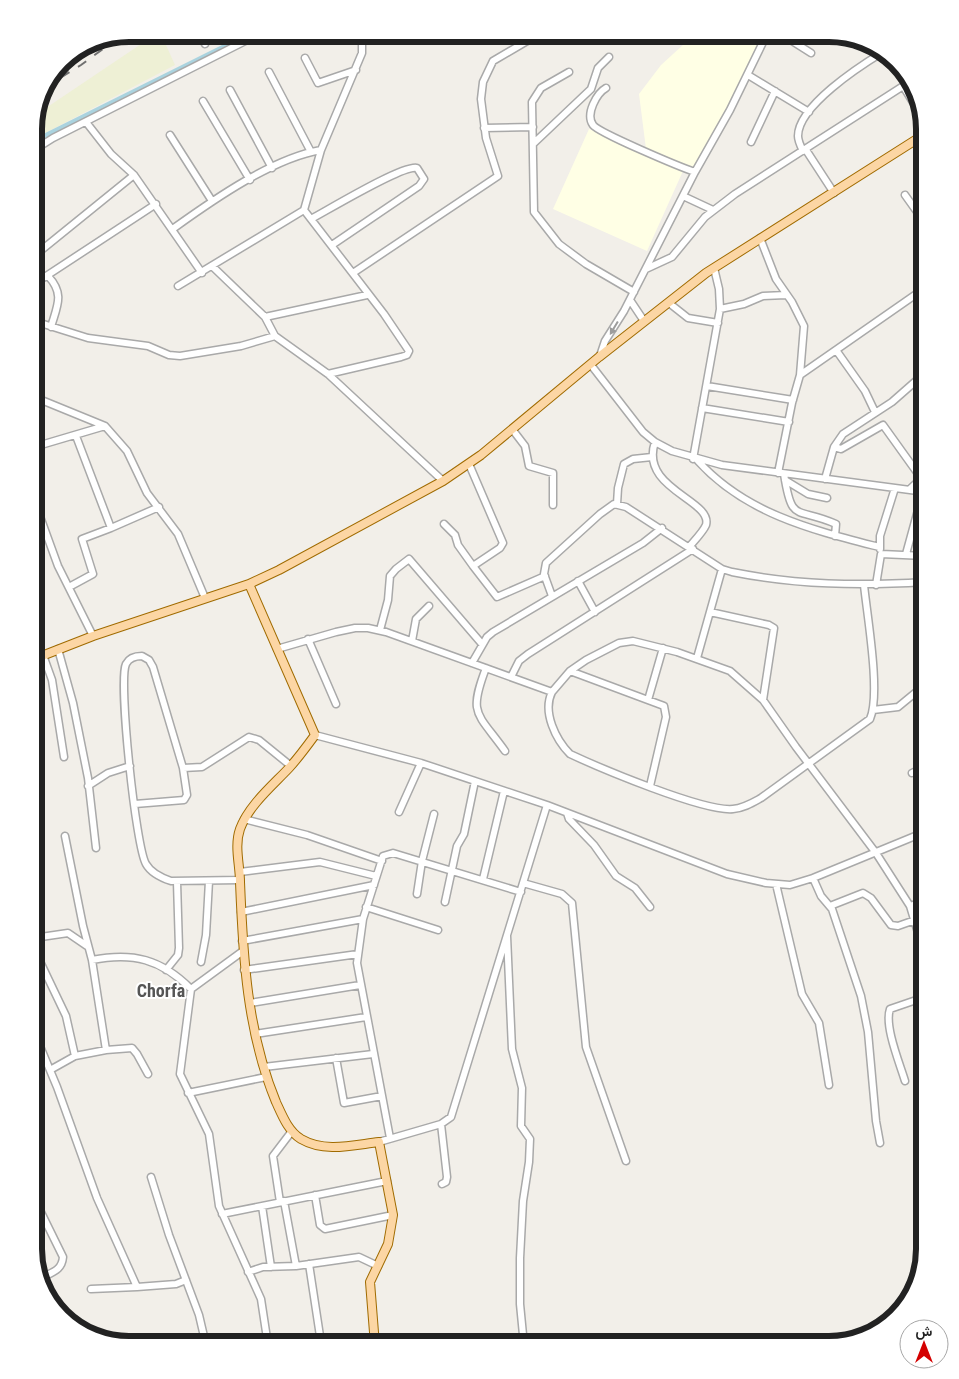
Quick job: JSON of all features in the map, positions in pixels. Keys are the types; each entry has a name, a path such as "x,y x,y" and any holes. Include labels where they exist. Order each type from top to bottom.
{"main road":[{"path":"43,655 58,648 249,584 443,480 469,464 644,321 714,268 916,140"},
{"path":"249,584 315,735 291,766 244,819 238,843 244,970 255,1034 266,1077 284,1119 292,1131 314,1145 351,1147 379,1142 393,1215 391,1236 371,1277 369,1292 374,1336"}],"street":[{"path":"43,145 243,42"},
{"path":"178,286 304,210 321,150 344,93 356,70 362,53 362,42"},
{"path":"353,273 498,176 489,152 484,128 481,92 491,64 498,57 524,43"},
{"path":"599,357 605,342 630,300 695,172 748,75 763,43"},
{"path":"795,43 811,53"},
{"path":"534,143 591,89 598,68 608,57"},
{"path":"834,193 804,150 798,136 809,112 830,89 876,57"},
{"path":"305,58 318,83 356,70"},
{"path":"269,72 311,152"},
{"path":"569,72 541,88 535,94 531,106 534,143 534,212 559,244 586,264 634,292"},
{"path":"748,75 809,112"},
{"path":"646,269 672,257 696,225 713,210 902,86 912,102"},
{"path":"606,88 598,96 591,110 590,120 593,126 610,136 695,172"},
{"path":"230,90 272,168"},
{"path":"751,142 775,91"},
{"path":"203,101 250,180"},
{"path":"86,122 111,154 134,175 174,228 202,273"},
{"path":"484,128 533,127"},
{"path":"170,135 212,201"},
{"path":"174,228 212,201 272,168 311,152 321,150"},
{"path":"311,219 396,173 410,167 417,168 424,180 419,186 332,245"},
{"path":"43,249 134,175"},
{"path":"905,195 916,210"},
{"path":"683,196 713,210"},
{"path":"43,279 156,204"},
{"path":"304,210 398,334 407,347 408,353 401,357 328,374"},
{"path":"760,238 770,266 786,295 794,305 804,326 800,375 789,422 782,475 787,497 793,508 800,513 836,524 836,536"},
{"path":"212,266 265,317 275,336 328,374 443,480"},
{"path":"695,459 720,309 719,289 714,268"},
{"path":"48,276 58,290 59,297 51,327"},
{"path":"265,317 367,295"},
{"path":"720,309 744,304 763,296 786,295"},
{"path":"800,375 916,295"},
{"path":"630,300 644,321"},
{"path":"669,303 688,318 718,323"},
{"path":"43,324 88,338 148,346 169,355 180,356 241,346 275,336"},
{"path":"836,350 865,391 875,412"},
{"path":"591,365 640,428 663,448 695,459 782,475 916,490"},
{"path":"825,479 834,447 843,434 916,381"},
{"path":"707,386 793,400"},
{"path":"43,400 105,426 127,451 147,493 178,534 205,598"},
{"path":"702,408 789,422"},
{"path":"834,447 843,448 883,425 916,468"},
{"path":"43,445 105,426"},
{"path":"512,429 525,446 529,466 553,473 553,505"},
{"path":"76,436 111,528"},
{"path":"511,677 519,661 691,548 706,525 706,520 689,500 661,479 652,457 654,442"},
{"path":"618,504 619,484 624,464 633,459 652,457"},
{"path":"695,459 716,479 755,506 778,517 836,536 879,547"},
{"path":"469,464 503,543 500,548 473,566"},
{"path":"782,475 808,494 828,498"},
{"path":"910,489 916,483"},
{"path":"876,585 883,525 895,488"},
{"path":"552,596 545,576 545,564 609,507 618,504 662,528 722,569 746,575 793,582 864,585 916,583"},
{"path":"69,587 94,574 82,539 159,507"},
{"path":"906,554 916,520"},
{"path":"444,524 455,535 458,545 495,597 545,576"},
{"path":"43,526 48,542 93,636"},
{"path":"472,663 482,644 494,632 643,543 662,528"},
{"path":"881,554 916,555"},
{"path":"380,630 388,600 390,576 409,559 482,644"},
{"path":"697,658 722,569"},
{"path":"578,581 595,612"},
{"path":"864,585 872,665 873,710 866,723 809,765 761,798 743,807 732,809 706,804 650,786 570,754 560,744 554,732 549,703 552,692 570,671 586,660 619,643 633,641 663,648 697,658 730,671 764,700 809,765 876,853 910,906 916,924"},
{"path":"412,641 416,619 429,606"},
{"path":"710,612 769,625 774,628 764,700"},
{"path":"277,649 308,639 355,628 380,630 552,692"},
{"path":"308,639 336,704"},
{"path":"58,648 73,703 88,786 96,848"},
{"path":"648,700 663,648"},
{"path":"43,655 52,680 64,757"},
{"path":"135,804 184,800 187,795 183,768 153,667 149,660 142,656 130,659 124,669 124,714 130,766 135,804 141,849 146,866 161,878 177,882 209,881 320,862 376,876"},
{"path":"486,668 475,698 475,709 504,751"},
{"path":"570,671 664,706 667,713 650,786"},
{"path":"873,710 898,707 916,693"},
{"path":"315,735 421,763 567,812 727,874 776,884 790,885 813,878 916,836"},
{"path":"183,768 202,766 249,737 258,740 291,766"},
{"path":"399,812 421,763"},
{"path":"88,786 108,773 130,766"},
{"path":"912,773 916,771"},
{"path":"445,902 457,846 464,834 475,781"},
{"path":"484,879 504,791"},
{"path":"379,1142 441,1124 451,1118 546,805"},
{"path":"567,812 569,819 594,845 616,876 635,888 650,907"},
{"path":"417,894 422,861 434,814"},
{"path":"244,819 306,835 382,861"},
{"path":"65,836 92,960 106,1050"},
{"path":"390,1138 360,985 358,954 366,907 385,853 389,852 422,861 521,892"},
{"path":"813,878 821,896 830,906 858,985 865,1012 880,1143"},
{"path":"201,962 206,935 209,881"},
{"path":"166,970 178,955 177,882"},
{"path":"523,883 562,894 572,903 586,1047 626,1161"},
{"path":"776,884 802,994 819,1023 829,1085"},
{"path":"241,912 374,885"},
{"path":"830,906 863,893 871,898 892,925 898,926 915,920"},
{"path":"910,906 916,904"},
{"path":"366,907 438,930"},
{"path":"242,942 363,919"},
{"path":"42,937 68,933 88,946"},
{"path":"507,936 512,1049 522,1088 521,1126 530,1139 529,1162 523,1201 520,1258 520,1304 523,1336"},
{"path":"243,951 191,990 180,1065 183,1083 209,1134 217,1199 261,1299 267,1336"},
{"path":"244,970 358,954"},
{"path":"92,960 121,956 140,957 179,978 191,990"},
{"path":"42,971 66,1016 75,1056"},
{"path":"250,1003 360,985"},
{"path":"905,1081 889,1026 888,1013 890,1009 898,1005 916,1000"},
{"path":"255,1034 366,1017"},
{"path":"50,1070 75,1056 106,1050 132,1048 148,1074"},
{"path":"42,1051 97,1198 137,1287"},
{"path":"264,1067 373,1054"},
{"path":"336,1058 344,1103 382,1096"},
{"path":"188,1093 266,1077"},
{"path":"441,1124 447,1177 442,1184"},
{"path":"292,1131 273,1156 296,1266"},
{"path":"151,1178 205,1336"},
{"path":"222,1214 387,1181"},
{"path":"315,1195 320,1225 325,1229 393,1215"},
{"path":"262,1206 271,1267"},
{"path":"42,1214 63,1257 62,1265 46,1276"},
{"path":"248,1272 271,1267 296,1266 359,1257 378,1266"},
{"path":"309,1264 320,1336"},
{"path":"91,1289 168,1285 186,1280"}],"shaded area":[{"path":"144,42 165,42 175,65 43,134 45,109"},
{"path":"758,43 700,166 691,168 646,149 639,94 661,65 684,44"},
{"path":"589,129 683,171 647,251 553,209"}],"waterway":[{"path":"43,138 235,42"}],"railway":[{"path":"61,78 108,45"}],"district":[{"name":"Chorfa","path":"161,990"}]}
